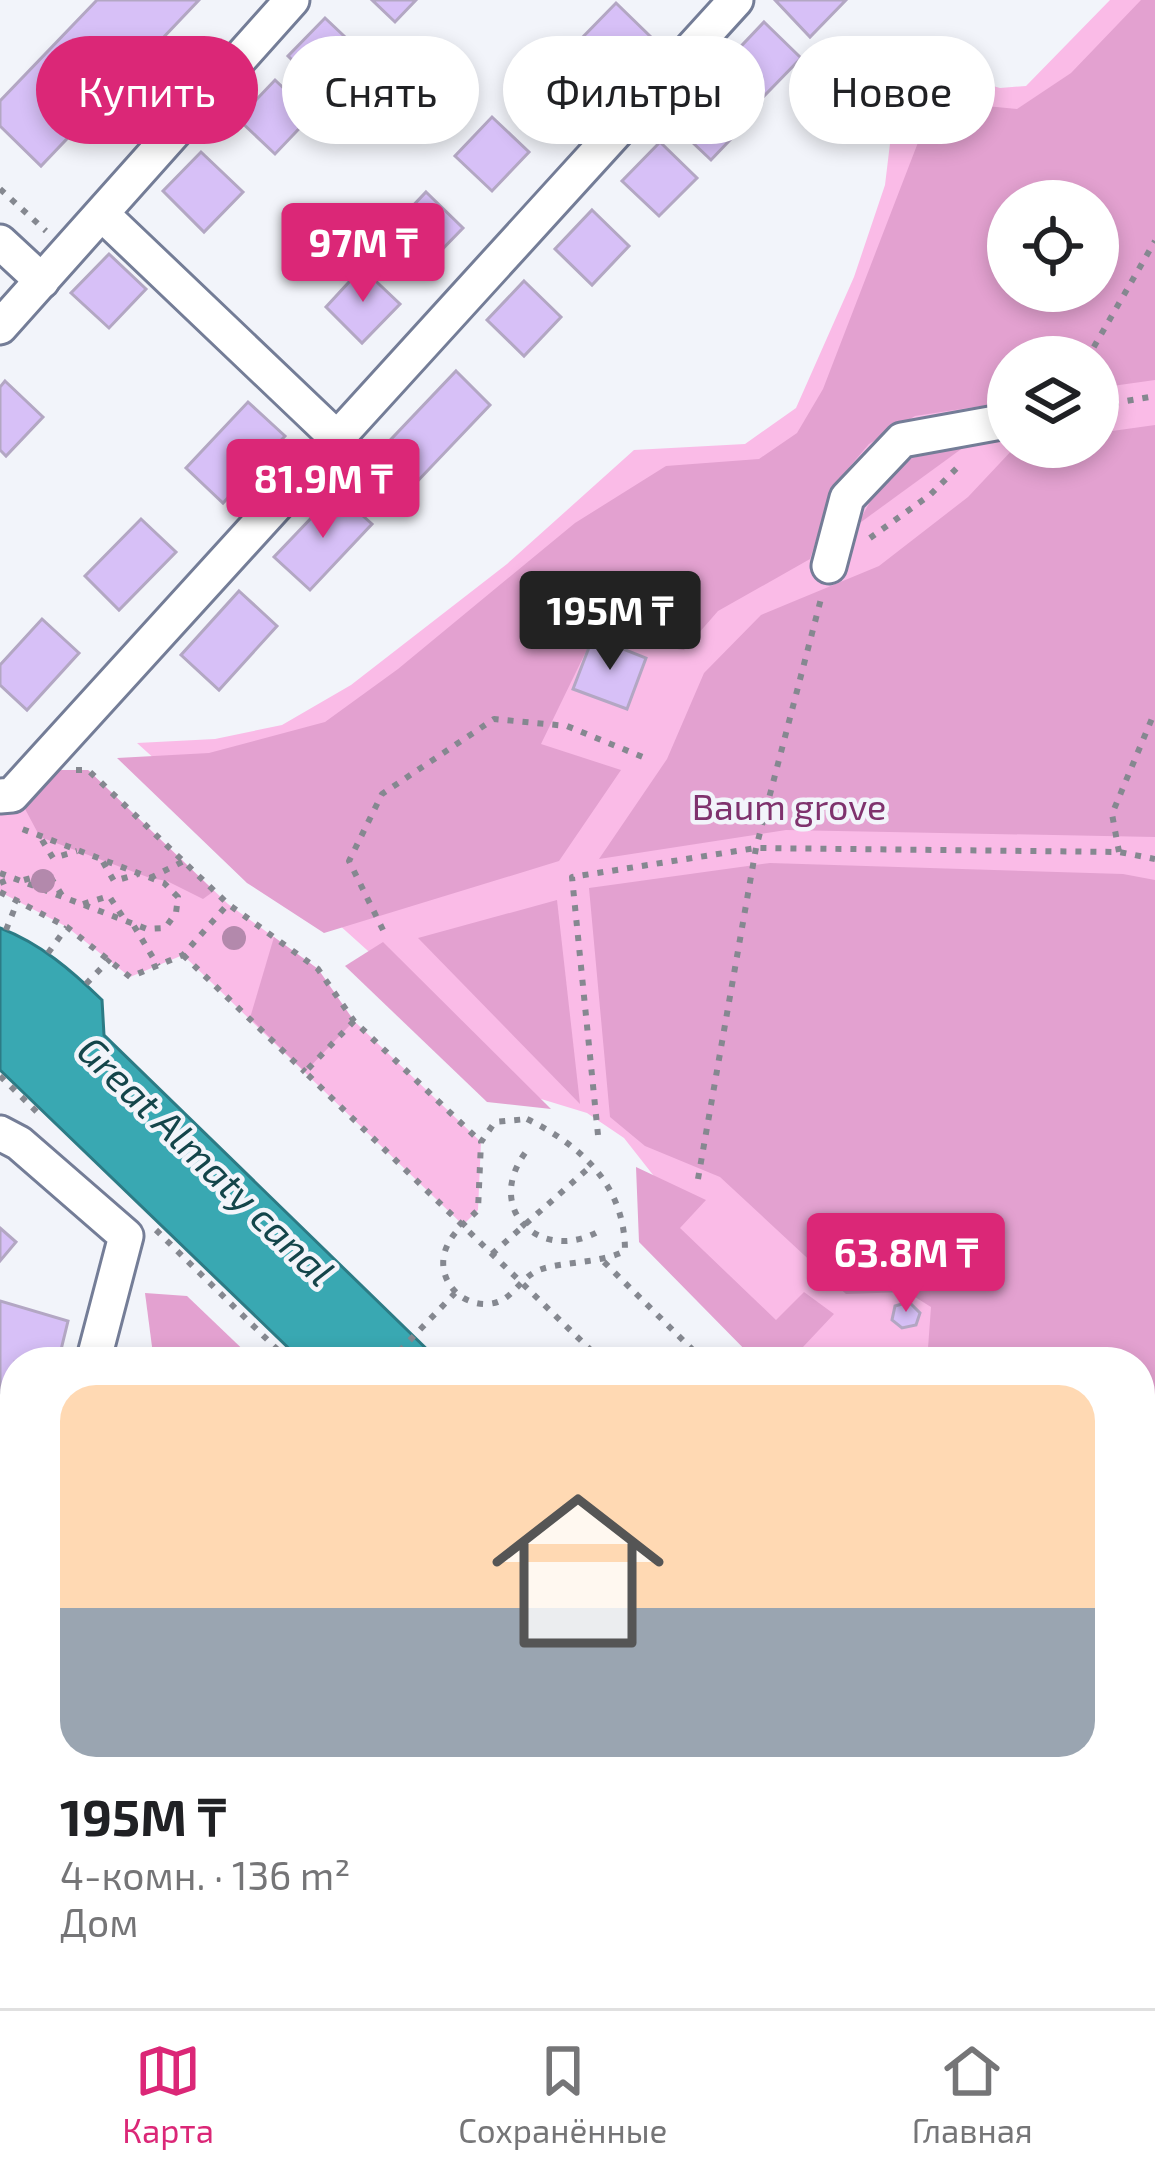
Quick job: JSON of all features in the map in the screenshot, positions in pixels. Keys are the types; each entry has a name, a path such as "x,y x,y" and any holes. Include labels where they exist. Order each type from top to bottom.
{"street":[{"path":"0,327 292,0"},
{"path":"6,796 338,440 736,0"},
{"path":"103,215 338,440"},
{"path":"0,242 42,281"},
{"path":"829,566 848,498 902,440 987,425"},
{"path":"0,1133 19,1143 126,1236 97,1347"}],"path":[{"path":"0,189 68,252"},
{"path":"1100,336 1155,241"},
{"path":"1119,402 1155,396"},
{"path":"698,1179 756,848 829,566 930,495 987,436"},
{"path":"1120,852 1112,814 1153,716"},
{"path":"383,930 349,861 382,794 494,719 567,726 650,760"},
{"path":"58,770 88,770 228,904 318,969 354,1021 481,1142"},
{"path":"0,828 14,826 164,884 178,898 176,914 165,928 148,929 0,873"},
{"path":"40,837 53,858 48,874 62,897"},
{"path":"598,1135 572,877 756,848 1120,852 1155,860"},
{"path":"53,858 77,851"},
{"path":"101,859 115,881"},
{"path":"150,878 184,861"},
{"path":"48,874 0,887 67,927 130,977 183,955 228,904"},
{"path":"115,881 140,874"},
{"path":"109,896 115,881"},
{"path":"109,896 158,966"},
{"path":"83,904 109,896"},
{"path":"6,930 18,900"},
{"path":"48,953 67,927"},
{"path":"183,955 588,1347"},
{"path":"86,985 110,959"},
{"path":"305,1072 354,1021"},
{"path":"526,1119 562,1136 614,1194 625,1224 625,1251 604,1262 536,1270 507,1298 490,1304 470,1303 455,1293 444,1278 442,1258 449,1240 478,1210 481,1142 495,1122 526,1119"},
{"path":"525,1153 510,1174 509,1201 526,1228 550,1242 582,1241 601,1230"},
{"path":"492,1254 592,1165"},
{"path":"604,1262 690,1347"},
{"path":"403,1347 455,1293"}],"green space":[{"name":"Baum grove","path":"1110,0 1155,0 1155,1347 792,1347 673,1233 657,1180 624,1138 587,1113 528,1095 137,743 215,739 282,725 351,685 507,564 634,450 745,444 796,408 854,277 885,185 890,144 995,144 995,87 1026,86"},
{"path":"1141,0 1155,0 1155,380 1119,385 1119,336 987,336 987,405 915,416 869,444 834,485 810,559 718,611 684,650 593,637 541,744 621,770 559,861 324,933 247,883 117,758 209,753 325,722 398,669 575,523 666,466 759,459 797,433 823,389 917,144 995,144 995,107 1017,109 1071,73"},
{"path":"1155,425 1155,837 786,830 599,859 667,759 704,673 761,615 879,566 968,497 995,468 1119,468 1119,430"},
{"path":"964,447 857,525 875,493 912,458"},
{"path":"58,770 88,770 228,904 318,969 354,1021 481,1142 478,1210 463,1225 183,955 130,977 67,927 0,892 0,812 20,811"},
{"path":"58,770 88,770 214,891 203,899 167,881 40,837 24,807"},
{"path":"770,863 1123,874 1155,880 1155,1347 928,1347 931,1307 907,1292 846,1294 720,1177 645,1146 610,1117 589,888"},
{"path":"557,900 580,1104 418,938"},
{"path":"274,937 318,969 354,1021 305,1072 250,1018"},
{"path":"383,942 551,1109 487,1102 345,966"},
{"path":"636,1167 706,1200 680,1228 776,1320 804,1292 834,1314 803,1347 742,1347 639,1242"},
{"path":"145,1293 187,1296 240,1347 152,1347"}],"water":[{"name":"Great Almaty canal","path":"0,928 55,959 102,1000 104,1035 425,1347 287,1347 0,1070"}],"building":[{"path":"97,0 199,0 165,36 62,36"},
{"path":"372,0 416,0 395,22"},
{"path":"775,0 846,0 811,36"},
{"path":"616,3 650,36 584,36"},
{"path":"325,18 344,36 307,36"},
{"path":"764,22 789,46 789,70 765,95 765,36 751,36"},
{"path":"36,64 36,144 62,144 41,166 0,126 0,101"},
{"path":"275,80 282,87 284,144 275,154 258,138 258,98"},
{"path":"492,117 503,127 503,144 521,144 529,152 492,191 455,156 466,144 479,144 479,131"},
{"path":"658,144 697,178 659,216 622,181"},
{"path":"694,144 726,144 711,160"},
{"path":"201,152 243,192 204,232 163,191"},
{"path":"426,192 463,228 426,266 389,231"},
{"path":"592,210 629,246 592,285 555,249"},
{"path":"109,254 146,289 109,328 71,293"},
{"path":"362,268 400,304 362,343 326,307"},
{"path":"524,281 561,317 524,356 487,320"},
{"path":"456,371 490,405 412,487 377,454"},
{"path":"5,381 43,417 6,456 0,450 0,387"},
{"path":"248,402 285,436 223,503 186,468"},
{"path":"336,492 372,524 310,590 274,557"},
{"path":"141,519 176,552 119,610 85,576"},
{"path":"239,591 277,626 219,690 181,655"},
{"path":"42,619 79,653 27,710 0,685 0,665"},
{"path":"593,637 646,658 627,709 573,689"},
{"path":"0,1228 16,1242 0,1261"},
{"path":"0,1301 68,1321 62,1347 0,1347"},
{"path":"909,1302 920,1313 916,1325 902,1328 892,1320 895,1306"}]}
